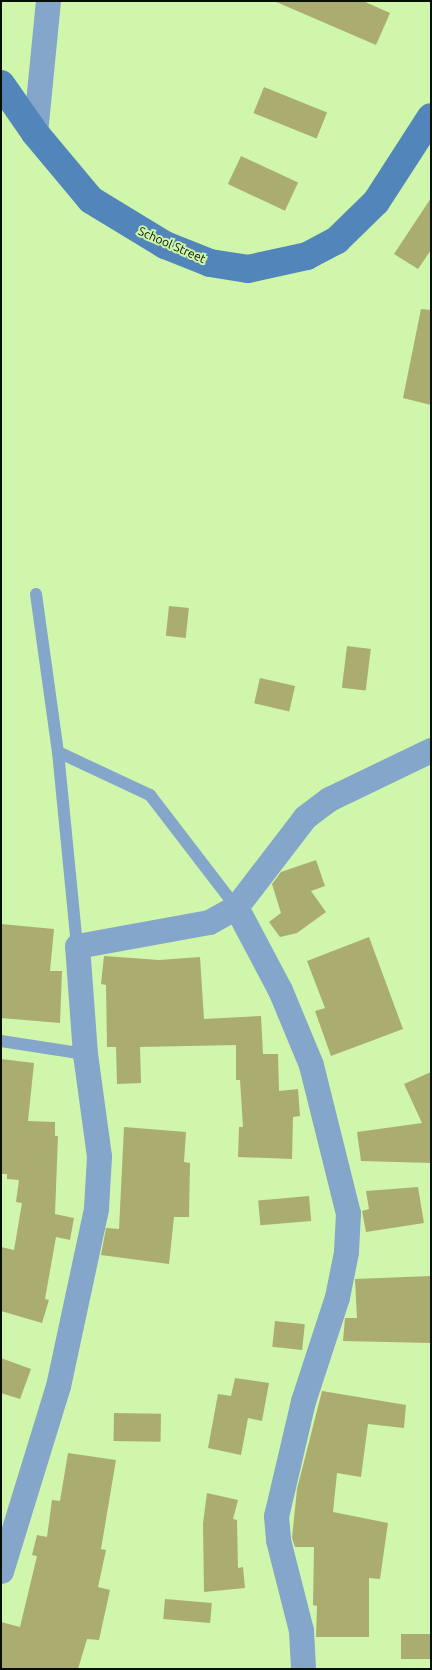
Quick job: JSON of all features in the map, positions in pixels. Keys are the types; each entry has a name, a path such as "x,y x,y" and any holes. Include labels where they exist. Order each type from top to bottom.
{"street":[{"path":"35,133 48,1"},
{"name":"School Street","path":"1,84 35,133 91,200 127,225 165,245 210,263 248,269 307,256 337,240 376,202 431,117"},
{"path":"1,1571 58,1386 96,1208 99,1156 85,1054 78,946 209,922 236,907 305,817 329,799 431,750"},
{"path":"236,907 280,990 311,1065 348,1213 346,1252 337,1297 303,1401 276,1516 278,1540 301,1630 303,1669"}],"lane":[{"path":"36,594 58,752 78,946"},
{"path":"58,752 150,795 236,907"},
{"path":"1,1041 85,1054"}],"building":[{"path":"274,1 363,1 390,13 376,45"},
{"path":"264,87 327,112 317,138 254,113"},
{"path":"241,156 298,183 285,211 228,184"},
{"path":"431,198 431,250 418,269 394,254"},
{"path":"421,309 431,310 431,405 403,398"},
{"path":"169,606 189,608 186,638 166,636"},
{"path":"347,646 371,649 366,691 342,688"},
{"path":"260,678 295,686 289,711 254,703"},
{"path":"316,860 325,886 311,891 326,912 297,933 280,937 269,922 281,913 272,884 281,872"},
{"path":"1,924 54,929 50,971 62,971 60,1023 1,1018"},
{"path":"369,937 403,1029 331,1056 315,1011 325,1008 307,961"},
{"path":"104,956 159,960 200,957 204,1019 261,1016 263,1054 278,1054 279,1091 298,1089 300,1116 293,1117 292,1159 238,1157 239,1127 243,1127 240,1080 236,1080 236,1045 140,1047 141,1083 117,1084 116,1047 107,1047 106,985 101,984"},
{"path":"1,1059 34,1063 28,1121 55,1122 55,1136 58,1136 55,1214 74,1218 70,1240 56,1237 45,1299 49,1300 42,1323 1,1311 1,1247 14,1250 22,1203 16,1202 19,1180 7,1179 7,1174 1,1174"},
{"path":"431,1072 431,1163 361,1161 357,1132 422,1123 404,1084"},
{"path":"124,1127 186,1132 184,1162 190,1163 189,1217 174,1217 169,1264 101,1255 106,1228 119,1229"},
{"path":"418,1187 424,1223 366,1232 362,1211 369,1209 366,1191"},
{"path":"309,1196 311,1221 260,1225 258,1200"},
{"path":"431,1276 431,1343 343,1341 345,1318 357,1318 355,1279"},
{"path":"275,1321 305,1324 302,1350 272,1347"},
{"path":"1,1358 31,1369 20,1399 1,1393"},
{"path":"235,1378 269,1383 262,1421 248,1418 241,1455 208,1448 218,1394 231,1396"},
{"path":"322,1391 406,1405 404,1428 368,1424 361,1477 337,1473 333,1512 388,1523 380,1579 369,1578 369,1637 316,1637 317,1606 313,1605 314,1547 295,1547 292,1538 297,1489"},
{"path":"114,1413 161,1414 161,1442 114,1441"},
{"path":"68,1453 116,1460 101,1549 106,1550 98,1587 110,1590 99,1640 87,1639 78,1669 1,1669 1,1622 20,1627 37,1556 32,1555 37,1535 47,1537 52,1500 60,1501"},
{"path":"207,1493 238,1500 233,1519 237,1520 238,1568 243,1567 245,1588 204,1592 203,1523"},
{"path":"165,1599 212,1603 210,1623 163,1619"},
{"path":"401,1634 431,1634 431,1659 401,1659"}]}
